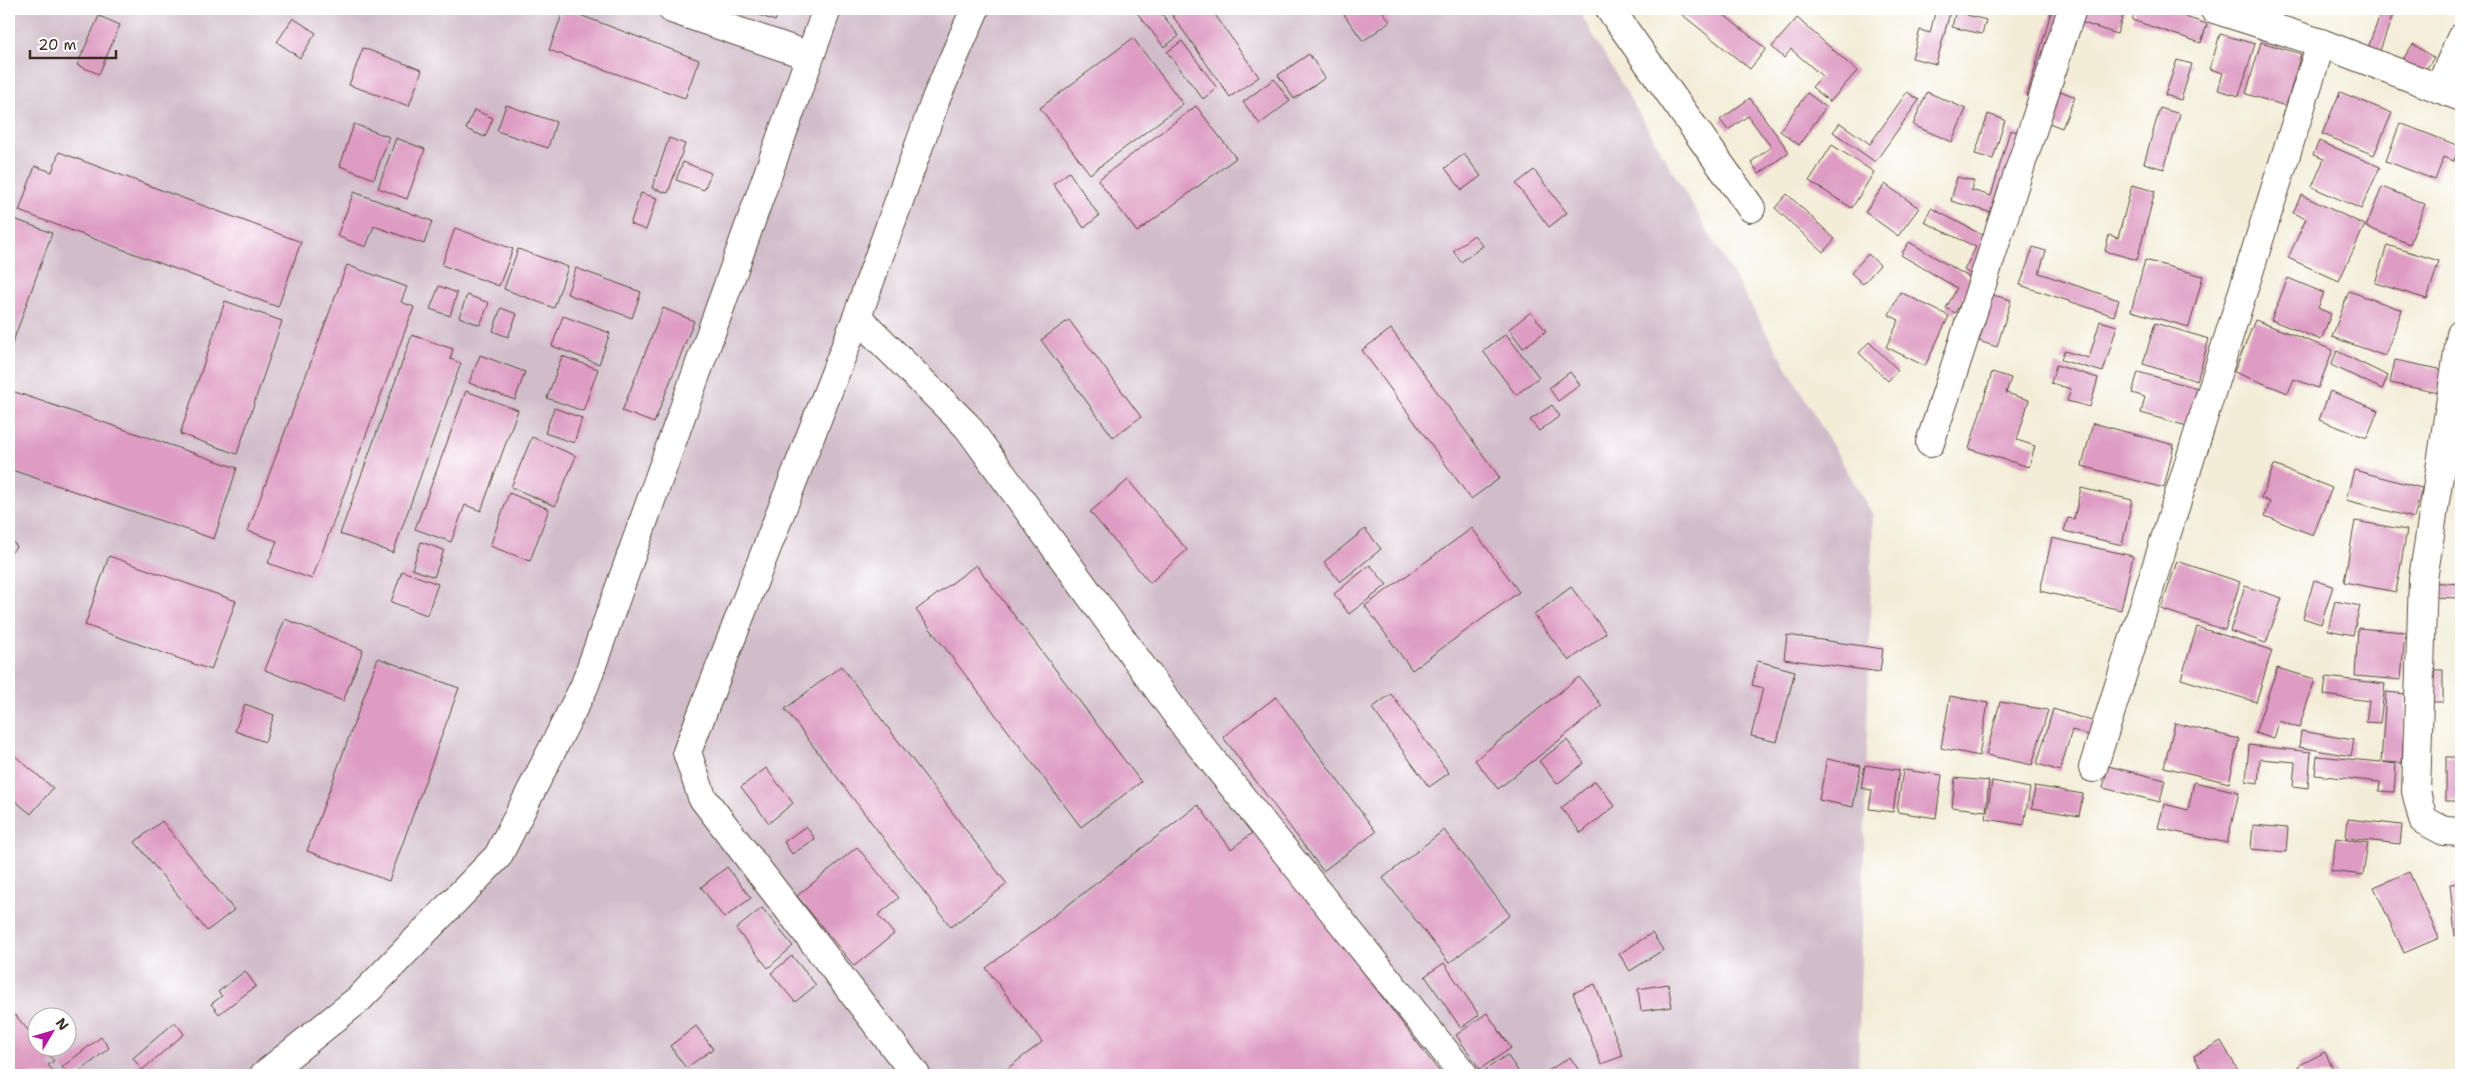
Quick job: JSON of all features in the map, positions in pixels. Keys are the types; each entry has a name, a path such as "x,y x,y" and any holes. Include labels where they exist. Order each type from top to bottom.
{"street":[{"path":"672,9 810,56"},
{"path":"264,1075 359,999 498,856 584,686 827,9"},
{"path":"916,1075 702,798 687,752 857,317 937,96 975,9"},
{"path":"1610,9 1751,208"},
{"path":"1930,443 2072,9"},
{"path":"2214,9 2321,43 2450,93 2461,38"},
{"path":"2093,768 2321,43"},
{"path":"857,317 967,426 1188,730 1464,1075"},
{"path":"2461,334 2423,579 2416,791 2423,820 2444,831 2461,832"}],"shaded area":[{"path":"9,9 1578,9 1873,515 1858,1075 9,1075"}],"building":[{"path":"564,9 699,60 685,98 549,50"},
{"path":"743,9 780,9 775,21"},
{"path":"1134,9 1158,9 1179,36 1164,47"},
{"path":"1168,9 1211,9 1259,77 1230,97"},
{"path":"1340,9 1381,9 1390,22 1363,41"},
{"path":"1675,9 1717,9 1766,49 1750,69"},
{"path":"1936,9 1951,9 1936,64 1912,58 1920,30 1930,33"},
{"path":"1956,9 1968,9 1967,15 1986,20 1982,34 1952,27"},
{"path":"2052,9 2062,9 2037,99 2027,96"},
{"path":"2084,9 2125,9 2117,34 2080,22"},
{"path":"2136,9 2160,9 2207,24 2201,43 2132,20"},
{"path":"2382,9 2395,9 2379,53 2368,48"},
{"path":"99,16 120,25 99,74 77,65"},
{"path":"293,18 316,33 300,58 277,42"},
{"path":"1797,18 1857,71 1830,102 1812,87 1822,76 1791,49 1784,58 1772,47"},
{"path":"2220,34 2255,44 2239,96 2218,90 2223,73 2210,69"},
{"path":"1133,38 1183,104 1090,174 1040,108"},
{"path":"1182,41 1217,88 1203,99 1167,52"},
{"path":"2261,42 2301,54 2286,106 2246,94"},
{"path":"2413,44 2434,58 2421,76 2401,62"},
{"path":"363,48 422,70 409,106 349,85"},
{"path":"1309,54 1325,78 1294,99 1278,75"},
{"path":"2177,60 2192,64 2181,100 2165,95"},
{"path":"1274,79 1290,101 1260,124 1243,102"},
{"path":"2058,90 2075,97 2062,128 2044,121"},
{"path":"1907,92 1919,100 1875,162 1833,132 1840,123 1870,144"},
{"path":"1927,92 1966,109 1952,142 1913,125"},
{"path":"2340,92 2392,113 2374,155 2322,134"},
{"path":"1807,93 1826,107 1799,145 1780,131"},
{"path":"1750,98 1789,152 1759,174 1751,162 1771,147 1748,116 1728,130 1720,120"},
{"path":"506,105 556,122 548,148 497,131"},
{"path":"1196,106 1236,158 1137,232 1098,180"},
{"path":"2160,108 2180,114 2164,169 2144,163"},
{"path":"474,110 493,118 485,137 466,129"},
{"path":"1988,114 2005,120 1993,159 1975,154"},
{"path":"2400,123 2459,146 2454,161 2444,157 2435,180 2386,161"},
{"path":"354,124 389,137 374,179 340,166"},
{"path":"2010,130 2026,134 2003,216 1951,201 1957,177 1974,181 1971,190 1991,196"},
{"path":"396,138 425,149 407,199 378,188"},
{"path":"669,138 685,144 668,193 652,188"},
{"path":"2319,141 2380,167 2361,209 2312,187 2324,159 2313,155"},
{"path":"1832,145 1874,172 1852,208 1809,181"},
{"path":"59,152 301,242 278,307 19,211 35,166 52,172"},
{"path":"1464,154 1481,176 1462,190 1445,168"},
{"path":"683,162 711,173 704,190 676,180"},
{"path":"1534,170 1567,213 1549,227 1516,184"},
{"path":"1069,172 1099,216 1084,228 1053,184"},
{"path":"1885,184 1919,208 1898,236 1865,212"},
{"path":"2132,185 2155,191 2137,260 2105,251 2109,235 2118,238"},
{"path":"2382,187 2425,204 2410,244 2366,227"},
{"path":"354,192 432,221 424,244 374,226 366,247 337,236"},
{"path":"641,193 657,198 646,230 630,224"},
{"path":"1787,194 1835,239 1823,252 1775,208"},
{"path":"2301,195 2365,225 2339,281 2288,258 2306,219 2293,213"},
{"path":"1931,208 1990,239 1972,275 1964,270 1976,247 1924,222"},
{"path":"9,217 52,233 9,353"},
{"path":"455,228 513,249 499,286 442,265"},
{"path":"1474,235 1483,246 1461,262 1453,251"},
{"path":"1909,242 1974,280 1955,313 1946,308 1957,288 1901,255"},
{"path":"2387,245 2439,261 2427,299 2375,283"},
{"path":"2033,247 2046,251 2039,273 2119,300 2114,316 2020,285"},
{"path":"518,249 568,267 554,308 504,289"},
{"path":"1868,254 1880,265 1863,284 1851,273"},
{"path":"2145,260 2203,276 2189,327 2131,311"},
{"path":"347,265 407,287 401,302 414,307 312,579 268,563 277,541 248,531"},
{"path":"576,268 641,292 632,318 567,294"},
{"path":"2288,278 2324,293 2318,308 2331,314 2321,340 2271,320"},
{"path":"439,286 457,293 450,316 430,309"},
{"path":"2349,291 2402,310 2385,356 2332,337"},
{"path":"1900,292 1949,316 1925,366 1886,347 1899,320 1889,315"},
{"path":"467,295 489,303 480,325 459,317"},
{"path":"1993,295 2011,300 1997,347 1979,341"},
{"path":"225,301 282,321 237,454 180,434"},
{"path":"501,308 517,314 508,337 493,331"},
{"path":"663,308 694,321 654,423 622,411"},
{"path":"1531,312 1546,331 1523,348 1509,329"},
{"path":"563,316 610,333 599,364 552,346"},
{"path":"1069,320 1141,417 1113,437 1041,340"},
{"path":"2255,320 2333,350 2318,388 2294,379 2288,393 2234,372"},
{"path":"2100,321 2117,326 2103,372 2061,360 2064,351 2089,358"},
{"path":"2155,323 2209,339 2197,381 2143,364"},
{"path":"1391,329 1500,478 1471,499 1362,350"},
{"path":"1506,334 1539,377 1516,395 1483,351"},
{"path":"412,335 453,349 450,359 461,363 393,553 340,534"},
{"path":"1869,342 1898,370 1888,381 1859,353"},
{"path":"2337,351 2388,376 2382,389 2331,365"},
{"path":"480,355 525,372 515,400 469,383"},
{"path":"562,356 598,369 583,411 547,398"},
{"path":"2395,360 2444,370 2439,393 2390,383"},
{"path":"2056,365 2098,378 2090,407 2067,401 2071,389 2051,383"},
{"path":"1570,372 1580,385 1558,401 1549,388"},
{"path":"1992,372 2011,378 2006,393 2029,400 2017,440 2035,446 2029,467 1969,449"},
{"path":"2138,372 2197,388 2187,426 2141,413 2145,397 2132,393"},
{"path":"9,390 237,468 214,539 9,469"},
{"path":"466,391 518,410 481,511 465,505 451,542 415,529"},
{"path":"2330,391 2378,410 2367,438 2319,420"},
{"path":"1552,405 1560,416 1539,431 1530,420"},
{"path":"554,408 582,418 574,443 545,433"},
{"path":"2093,423 2174,445 2164,488 2082,466"},
{"path":"532,437 576,456 555,506 511,487"},
{"path":"2274,465 2332,488 2313,535 2265,516 2270,502 2261,498"},
{"path":"2354,470 2422,488 2414,518 2346,500"},
{"path":"1128,480 1187,550 1150,583 1090,512"},
{"path":"2081,488 2132,500 2122,545 2064,531 2068,518 2074,519"},
{"path":"509,493 549,509 530,561 490,546"},
{"path":"2355,521 2407,530 2396,592 2344,582"},
{"path":"1472,528 1519,592 1412,670 1365,606"},
{"path":"1365,529 1381,549 1340,582 1324,562"},
{"path":"2052,538 2133,556 2121,610 2040,591"},
{"path":"9,539 17,546 9,555"},
{"path":"421,542 444,550 434,577 412,569"},
{"path":"109,556 236,601 211,670 85,625"},
{"path":"2177,561 2240,582 2225,630 2161,609"},
{"path":"976,565 1141,782 1081,827 916,610"},
{"path":"1370,565 1387,585 1349,614 1334,594"},
{"path":"402,571 438,584 427,615 391,602"},
{"path":"2314,580 2333,586 2321,624 2303,618"},
{"path":"2428,582 2461,584 2461,598 2428,597"},
{"path":"2245,586 2282,598 2266,643 2230,631"},
{"path":"1571,587 1606,633 1569,661 1534,615"},
{"path":"2335,601 2360,606 2353,635 2328,630"},
{"path":"285,619 363,650 343,701 265,670"},
{"path":"2197,627 2272,650 2256,702 2181,679"},
{"path":"2358,628 2405,632 2401,680 2355,676"},
{"path":"1787,635 1883,649 1880,672 1784,659"},
{"path":"378,658 459,688 389,881 307,851"},
{"path":"1758,661 1795,671 1777,742 1751,736 1763,688 1752,685"},
{"path":"841,666 1007,884 951,927 785,709"},
{"path":"2277,668 2315,679 2299,728 2279,721 2274,739 2255,733"},
{"path":"2427,670 2443,670 2443,702 2427,702"},
{"path":"1579,677 1602,706 1498,789 1475,760"},
{"path":"2326,677 2385,684 2380,723 2366,722 2369,701 2324,695"},
{"path":"2386,692 2406,694 2402,763 2383,762 2396,764 2394,792 2379,791 2380,782 2315,775 2317,756 2381,762"},
{"path":"1391,694 1449,773 1429,787 1372,708"},
{"path":"1950,696 1988,703 1979,756 1941,748"},
{"path":"1276,697 1376,832 1323,871 1223,737"},
{"path":"2000,702 2048,710 2032,765 1986,755"},
{"path":"245,704 274,715 265,742 235,731"},
{"path":"2053,709 2095,722 2091,736 2072,730 2060,771 2037,764"},
{"path":"2175,723 2239,739 2229,783 2164,767"},
{"path":"2301,731 2354,740 2351,756 2299,747"},
{"path":"1567,740 1584,763 1557,784 1539,761"},
{"path":"2249,745 2311,752 2308,788 2293,786 2295,762 2260,759 2258,783 2246,781"},
{"path":"9,751 53,788 31,814 9,796"},
{"path":"2446,757 2461,757 2461,801 2446,801"},
{"path":"1827,759 1861,766 1853,807 1819,800"},
{"path":"1865,765 1899,770 1893,812 1869,809 1872,790 1861,788"},
{"path":"2108,766 2165,780 2160,802 2103,788"},
{"path":"766,768 793,803 769,823 741,787"},
{"path":"1903,770 1942,775 1936,818 1897,812"},
{"path":"1955,778 1989,781 1986,811 1952,807"},
{"path":"1595,781 1615,806 1581,833 1561,808"},
{"path":"1992,781 2030,788 2024,825 1986,819"},
{"path":"2194,782 2239,792 2227,843 2158,828 2164,804 2188,810"},
{"path":"2035,786 2083,794 2079,816 2032,808"},
{"path":"1198,805 1231,849 1255,831 1442,1075 999,1075 1042,1042 986,968"},
{"path":"2348,819 2402,825 2400,844 2346,838"},
{"path":"162,821 234,910 207,931 135,842"},
{"path":"2253,825 2288,828 2286,852 2251,849"},
{"path":"806,826 815,839 792,854 784,842"},
{"path":"1444,830 1510,915 1449,963 1383,878"},
{"path":"2336,838 2368,843 2363,875 2331,871"},
{"path":"857,847 899,898 878,915 894,934 854,966 797,896"},
{"path":"727,867 751,898 724,918 701,887"},
{"path":"2409,872 2439,938 2404,953 2374,887"},
{"path":"2461,883 2461,935 2455,936 2450,884"},
{"path":"762,908 793,946 768,968 736,929"},
{"path":"1652,933 1663,950 1630,971 1619,954"},
{"path":"792,956 816,985 795,1002 771,973"},
{"path":"1444,963 1479,1015 1461,1028 1425,976"},
{"path":"245,971 256,986 219,1014 211,1004 222,996 218,992"},
{"path":"1595,984 1623,1056 1601,1064 1573,993"},
{"path":"1668,984 1672,1007 1641,1011 1638,989"},
{"path":"1487,1013 1511,1048 1480,1069 1456,1035"},
{"path":"15,1015 28,1030 28,1056 50,1056 54,1061 48,1065 57,1075 13,1075 9,1070 9,1020"},
{"path":"175,1022 184,1034 142,1070 133,1058"},
{"path":"696,1026 713,1049 686,1068 670,1046"},
{"path":"101,1037 109,1048 76,1075 69,1075 62,1067"},
{"path":"2221,1041 2239,1072 2234,1075 2190,1075 2201,1069 2194,1056"},
{"path":"2325,1052 2336,1075 2302,1075 2298,1066"},
{"path":"1507,1055 1521,1075 1488,1075 1485,1070"},
{"path":"1570,1057 1582,1075 1548,1075 1546,1072"}]}
